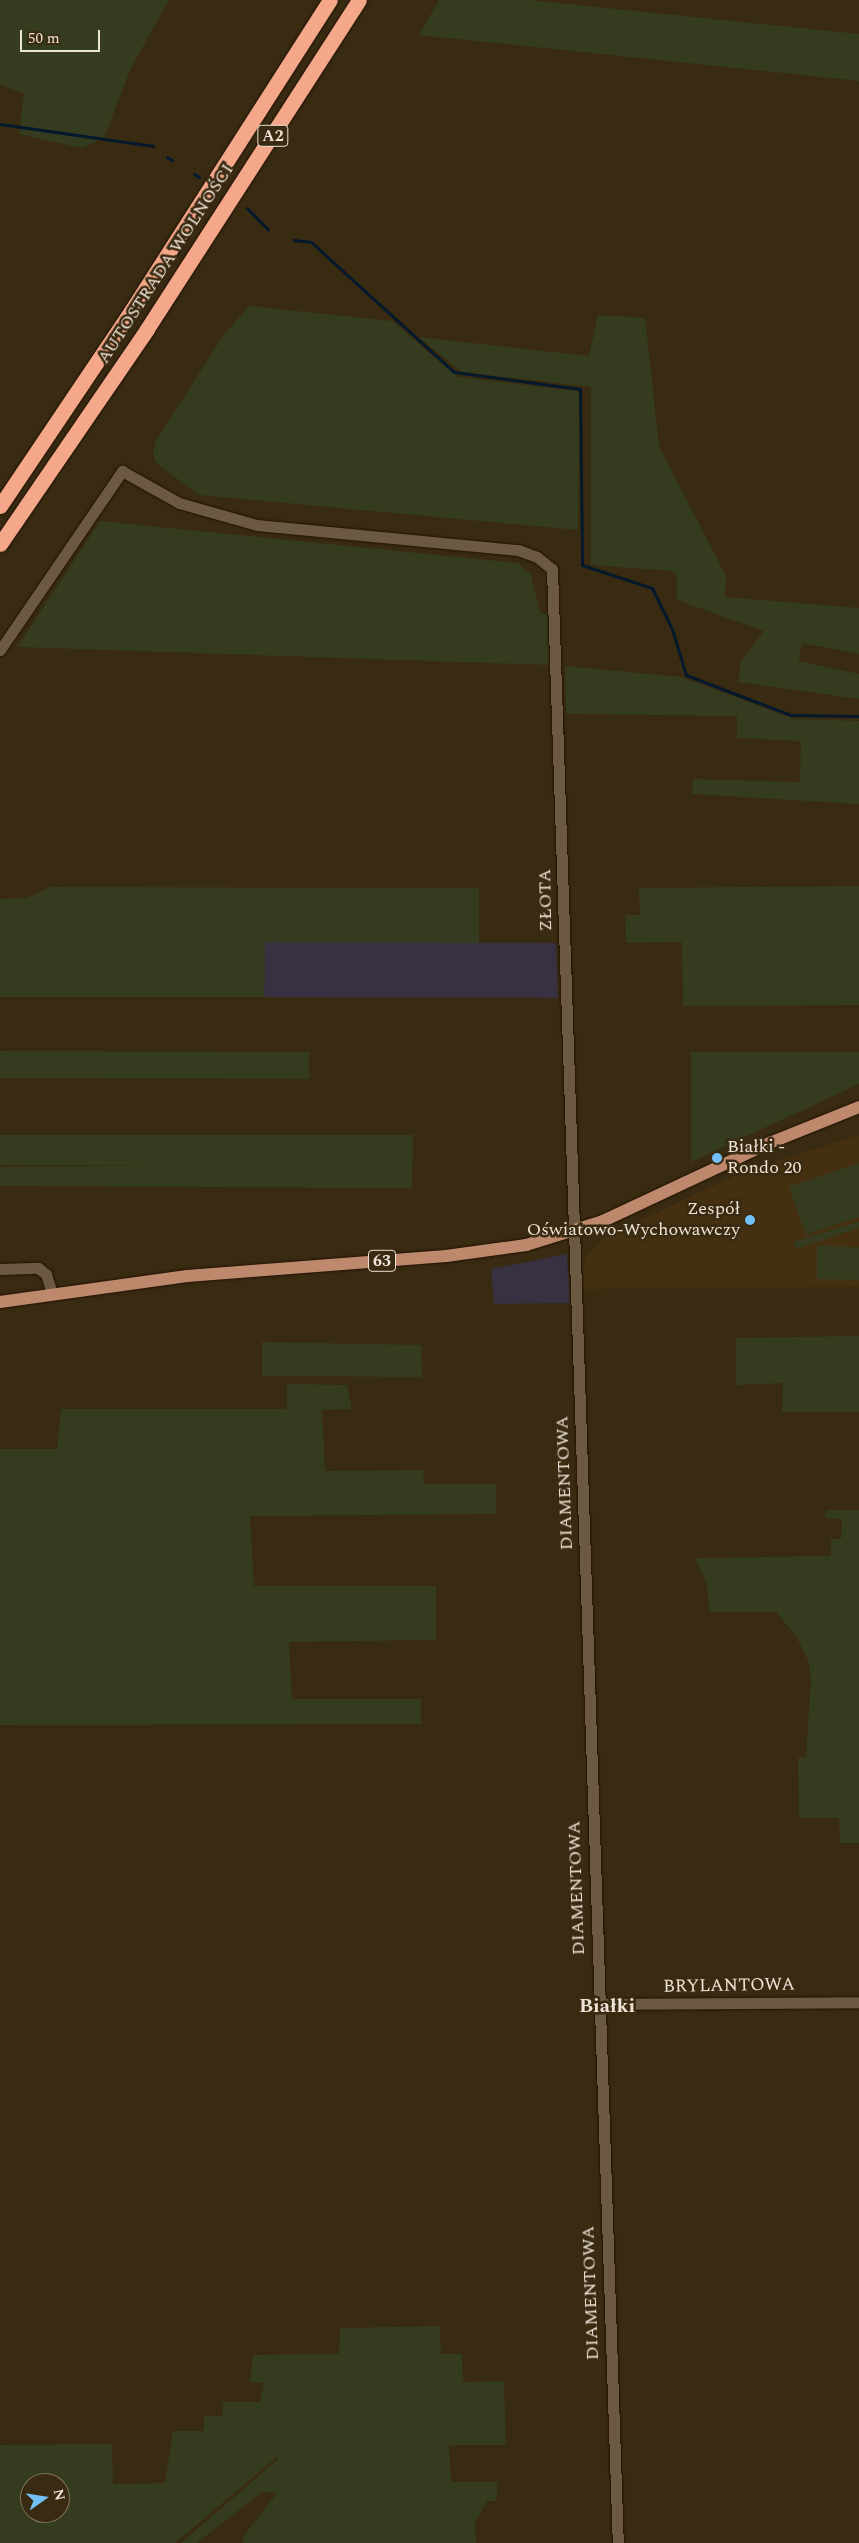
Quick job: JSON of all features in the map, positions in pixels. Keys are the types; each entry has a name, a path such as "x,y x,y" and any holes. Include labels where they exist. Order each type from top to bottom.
{"highway":[{"name":"AUTOSTRADA WOLNOŚCI","path":"0,506 132,311 330,0"},
{"name":"AUTOSTRADA WOLNOŚCI","path":"0,544 147,329 359,0"}],"main road":[{"name":"63","path":"0,1302 187,1276 470,1254 509,1248 574,1232 857,1107"}],"street":[{"name":"ZŁOTA","path":"0,650 122,471 179,502 257,526 518,550 537,557 552,569 574,1232"},
{"name":"DIAMENTOWA","path":"574,1232 598,2004 618,2543"},
{"path":"0,1269 38,1268 46,1274 52,1294"},
{"name":"BRYLANTOWA","path":"598,2004 859,2002"}],"shaded area":[{"path":"265,942 556,943 558,998 264,997"},
{"name":"Zespół Oświatowo-Wychowawczy","path":"859,1135 859,1287 583,1289 585,1259 604,1238 745,1171"},
{"path":"567,1254 570,1303 494,1304 491,1269"}],"green space":[{"path":"0,0 169,0 131,68 104,138 82,148 19,134 24,94 0,84"},
{"path":"439,0 529,0 859,34 859,81 419,35"},
{"path":"249,306 392,321 458,377 577,391 580,395 578,530 199,495 156,463 153,455 155,442 223,336"},
{"path":"598,315 645,318 659,446 726,576 725,597 859,608 859,654 802,643 799,661 859,674 859,699 738,682 741,661 764,631 677,600 677,576 672,571 591,565 591,387 462,372 419,337 589,356"},
{"path":"100,521 518,563 531,575 540,613 548,614 549,665 17,647"},
{"path":"565,666 681,677 794,719 859,721 859,804 692,794 693,779 800,782 801,741 737,738 737,716 566,714"},
{"path":"859,886 859,1005 683,1006 682,942 626,943 625,915 640,915 639,888"},
{"path":"50,887 479,888 479,943 265,942 264,997 0,997 0,899 27,898"},
{"path":"0,1051 309,1052 309,1079 0,1078"},
{"path":"691,1052 859,1052 859,1084 691,1162"},
{"path":"0,1135 413,1135 412,1188 0,1186 0,1167 165,1165 0,1165"},
{"path":"859,1163 859,1217 806,1235 789,1187"},
{"path":"859,1221 859,1228 796,1249 793,1242"},
{"path":"817,1246 859,1247 859,1280 817,1279"},
{"path":"859,1336 859,1412 782,1412 783,1383 736,1385 736,1338"},
{"path":"262,1342 421,1345 422,1377 262,1376"},
{"path":"287,1384 347,1385 352,1409 322,1410 325,1471 423,1470 424,1484 496,1484 496,1514 250,1516 254,1586 436,1586 436,1640 289,1642 292,1699 421,1699 421,1724 0,1725 0,1449 57,1449 61,1409 287,1409"},
{"path":"826,1510 859,1510 859,1843 840,1843 839,1818 799,1818 798,1758 806,1757 811,1679 808,1660 796,1636 776,1612 710,1612 707,1585 695,1558 831,1556 831,1539 841,1539 842,1519 825,1518"},
{"path":"440,2326 441,2354 462,2354 463,2382 504,2381 506,2445 449,2445 451,2482 498,2482 496,2501 487,2501 475,2523 476,2543 244,2543 242,2538 277,2493 262,2492 197,2543 181,2543 278,2459 277,2457 175,2543 0,2543 0,2445 112,2444 113,2484 165,2483 173,2431 204,2431 204,2416 222,2416 223,2402 260,2402 264,2383 250,2382 253,2355 339,2354 340,2328"}],"waterway":[{"path":"0,124 153,146"},
{"path":"167,157 172,160"},
{"path":"194,174 199,177"},
{"path":"247,208 268,230"},
{"path":"294,240 311,242 454,372 580,389 582,565 652,588 672,629 686,675 791,715 859,716"}],"place":[{"name":"Białki - Rondo 20","path":"717,1158"},
{"name":"Zespół Oświatowo-Wychowawczy","path":"750,1220"}],"district":[{"name":"Białki","path":"607,2006"}]}
